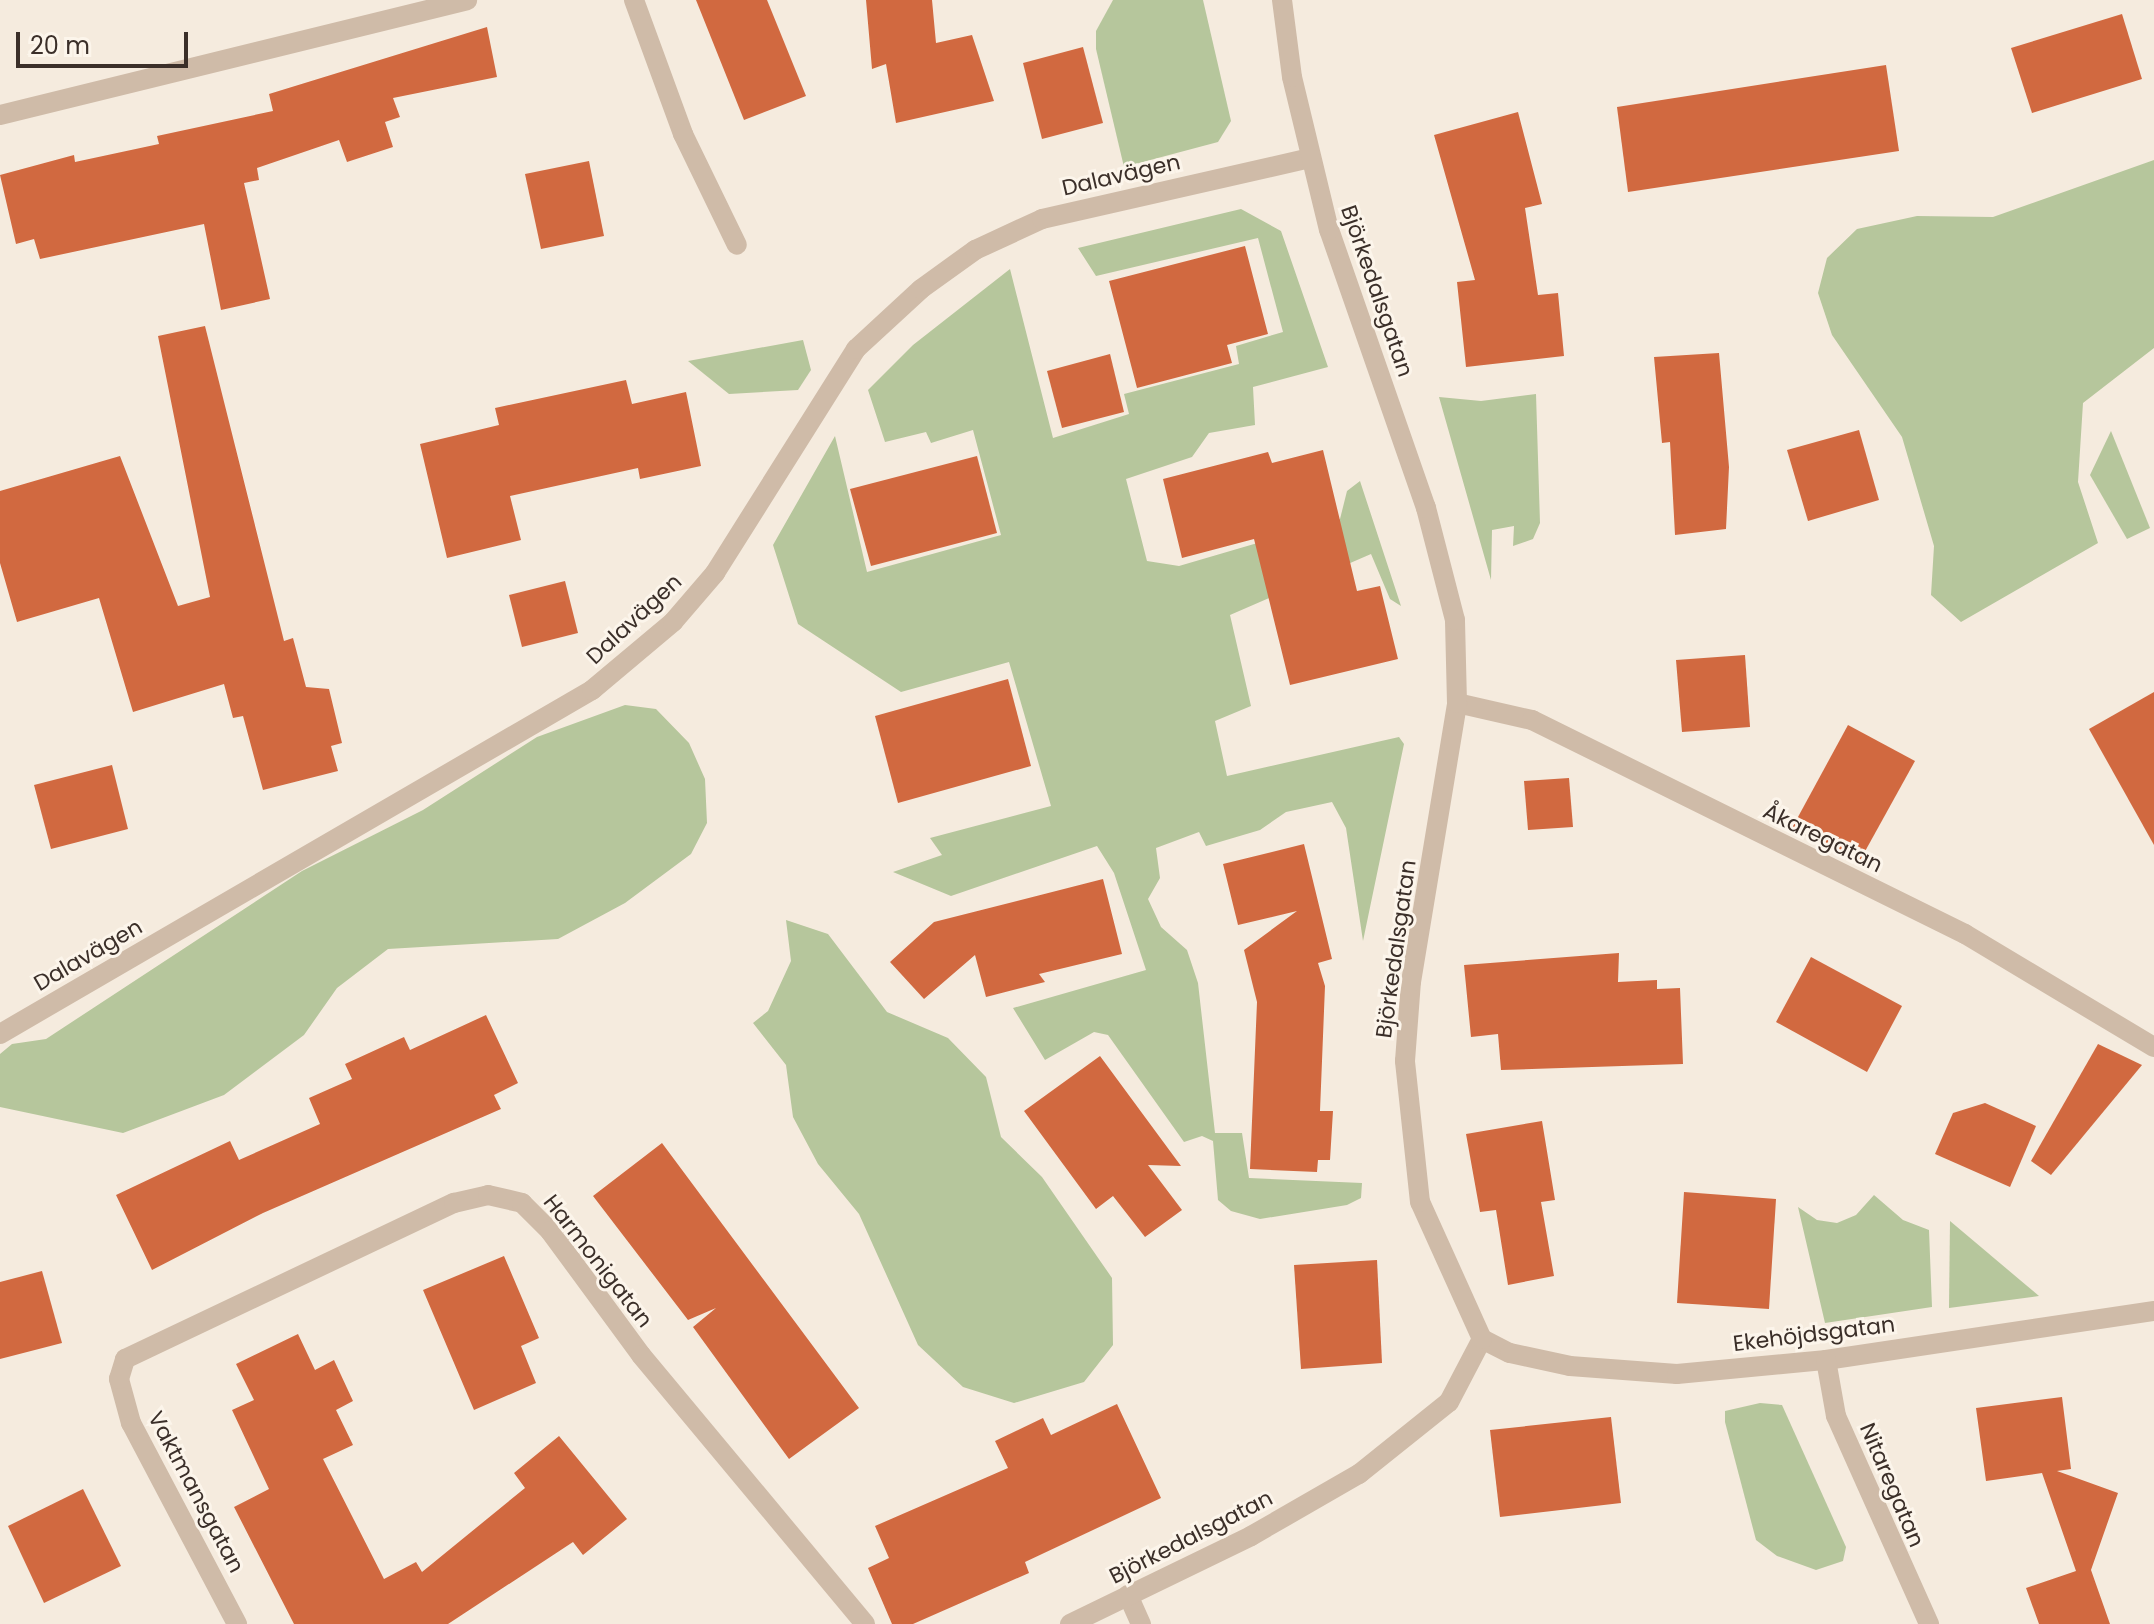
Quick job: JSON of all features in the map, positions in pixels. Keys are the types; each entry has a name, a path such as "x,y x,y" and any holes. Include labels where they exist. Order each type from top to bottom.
{"street":[{"path":"0,115 467,0"},
{"path":"634,0 683,134 737,245"},
{"name":"Björkedalsgatan","path":"1070,1624 1263,1529 1416,1433 1449,1402 1482,1339 1420,1202 1405,1061 1457,703 1455,620 1438,551 1310,158 1282,0"},
{"name":"Dalavägen","path":"0,1034 573,703 629,661 715,573 856,349 921,289 975,250 1042,219 1310,158"},
{"name":"Åkaregatan","path":"1457,703 1532,720 1965,934 2154,1047"},
{"name":"Harmonigatan","path":"119,1379 125,1359 145,1346 454,1203 488,1195 522,1203 865,1624"},
{"name":"Ekehöjdsgatan","path":"1482,1339 1525,1357 1644,1374 1826,1360 2154,1311"},
{"name":"Nitaregatan","path":"1826,1360 1836,1416 1929,1624"},
{"name":"Vaktmansgatan","path":"119,1379 131,1423 237,1624"},
{"path":"1128,1595 1141,1624"}],"green space":[{"path":"1113,0 1203,0 1231,121 1218,142 1124,167 1096,49 1096,31"},
{"path":"2154,160 2154,348 2083,403 2078,482 2098,543 1961,622 1931,595 1934,546 1902,437 1832,335 1818,293 1827,258 1857,229 1917,216 1993,217"},
{"path":"1241,209 1281,231 1328,367 1253,387 1255,425 1209,433 1192,457 1126,479 1147,561 1179,566 1340,519 1347,491 1360,481 1401,606 1390,599 1371,554 1230,615 1251,706 1215,721 1227,776 1399,737 1404,744 1363,941 1346,828 1332,802 1286,812 1260,830 1206,846 1199,832 1156,848 1160,878 1148,899 1161,927 1187,950 1198,983 1215,1133 1242,1133 1249,1178 1362,1183 1361,1198 1347,1205 1260,1219 1231,1211 1218,1200 1213,1141 1202,1136 1184,1142 1108,1035 1094,1032 1045,1060 1013,1008 1146,970 1114,873 1097,846 951,896 893,872 942,855 930,838 1051,806 1009,662 901,692 798,624 773,545 835,436 867,572 1001,535 973,430 931,443 926,432 885,442 868,390 913,345 1010,269 1053,438 1129,414 1124,394 1239,364 1236,346 1283,332 1258,238 1096,276 1078,248"},
{"path":"803,340 811,370 798,390 729,394 688,361"},
{"path":"1536,394 1540,523 1533,539 1513,546 1514,526 1492,530 1491,580 1439,397 1481,401"},
{"path":"2111,431 2150,528 2127,539 2090,475"},
{"path":"625,705 656,709 689,743 705,779 707,823 691,854 625,903 558,939 388,949 337,988 304,1035 224,1095 123,1133 0,1107 0,1054 12,1044 46,1039 302,871 423,810 537,737"},
{"path":"786,920 828,934 887,1012 948,1038 986,1077 1001,1137 1042,1177 1112,1278 1113,1345 1084,1382 1014,1403 963,1387 918,1345 859,1214 818,1164 793,1117 786,1065 753,1023 768,1011 791,961"},
{"path":"1874,1195 1903,1220 1929,1230 1932,1307 1825,1323 1798,1207 1817,1220 1837,1223 1856,1215"},
{"path":"1950,1221 2039,1296 1949,1308"},
{"path":"1760,1403 1782,1405 1846,1547 1843,1561 1816,1570 1777,1556 1756,1540 1725,1422 1725,1411"}],"building":[{"path":"696,0 767,0 806,96 744,120"},
{"path":"866,0 932,0 936,43 972,35 994,101 896,123 886,64 872,69"},
{"path":"2122,14 2142,79 2032,113 2011,48"},
{"path":"487,27 497,77 393,98 400,117 385,122 393,147 347,162 339,140 257,168 259,180 244,183 270,299 221,310 204,224 40,259 34,239 16,244 0,175 74,155 75,162 159,144 157,136 273,111 269,94"},
{"path":"1083,47 1103,123 1042,139 1023,63"},
{"path":"1886,65 1899,151 1628,192 1617,107"},
{"path":"1518,112 1542,204 1525,208 1538,295 1558,293 1564,356 1466,367 1457,282 1475,280 1434,135"},
{"path":"589,161 604,236 541,249 525,174"},
{"path":"1245,246 1268,334 1227,345 1232,363 1137,388 1109,281"},
{"path":"205,326 284,641 293,638 306,687 329,689 342,743 331,746 338,771 263,790 243,716 233,718 224,684 133,712 99,598 17,622 0,563 0,491 120,456 178,606 210,597 158,336"},
{"path":"1719,353 1729,467 1726,529 1675,535 1670,442 1662,443 1654,357"},
{"path":"1110,354 1124,412 1062,428 1047,371"},
{"path":"626,380 632,404 686,392 701,466 640,479 638,468 510,496 521,540 447,558 420,444 499,425 495,408"},
{"path":"1859,430 1879,500 1808,521 1787,450"},
{"path":"1323,450 1357,591 1380,586 1398,659 1290,685 1254,539 1182,558 1163,479 1268,452 1272,463"},
{"path":"977,456 997,533 871,566 850,489"},
{"path":"565,581 578,633 522,647 509,595"},
{"path":"1745,655 1750,727 1682,732 1676,660"},
{"path":"1008,679 1031,766 898,803 875,716"},
{"path":"2154,692 2154,845 2089,729"},
{"path":"1848,725 1915,761 1858,864 1792,828"},
{"path":"112,765 128,829 51,849 34,785"},
{"path":"1569,778 1573,827 1528,830 1524,781"},
{"path":"1304,844 1332,959 1318,963 1325,986 1320,1111 1333,1111 1330,1160 1318,1160 1317,1172 1250,1169 1257,1002 1244,950 1297,911 1238,925 1223,864"},
{"path":"1103,879 1122,954 1039,974 1045,982 986,997 975,955 924,999 890,962 934,922"},
{"path":"1619,953 1618,982 1657,980 1657,989 1680,988 1683,1064 1501,1070 1498,1034 1471,1037 1464,965"},
{"path":"1811,957 1902,1006 1867,1072 1776,1022"},
{"path":"486,1015 518,1083 494,1095 501,1109 263,1213 152,1270 116,1195 230,1141 239,1160 320,1124 309,1098 352,1079 345,1064 404,1037 410,1050"},
{"path":"2098,1044 2142,1065 2051,1175 2031,1161"},
{"path":"1100,1056 1181,1166 1148,1165 1182,1210 1145,1237 1113,1196 1096,1209 1024,1111"},
{"path":"1985,1103 2036,1126 2010,1187 1935,1154 1953,1113"},
{"path":"1542,1121 1555,1200 1541,1202 1554,1276 1508,1285 1496,1210 1480,1212 1466,1134"},
{"path":"662,1143 859,1408 789,1459 693,1327 716,1308 688,1320 593,1196"},
{"path":"1684,1192 1776,1199 1769,1309 1677,1303"},
{"path":"504,1256 539,1338 521,1346 536,1383 474,1410 423,1290"},
{"path":"1377,1260 1382,1363 1301,1369 1294,1265"},
{"path":"42,1271 62,1343 0,1359 0,1282"},
{"path":"298,1334 315,1370 334,1360 353,1401 336,1410 353,1445 323,1459 384,1579 416,1562 422,1572 525,1488 514,1473 559,1436 627,1519 583,1555 573,1542 448,1624 294,1624 234,1507 269,1489 232,1410 254,1400 236,1364"},
{"path":"2062,1397 2071,1469 2057,1471 2118,1493 2091,1570 2110,1624 2039,1624 2026,1588 2076,1571 2042,1473 1986,1481 1976,1408"},
{"path":"1117,1404 1161,1498 1025,1562 1029,1573 913,1624 892,1624 868,1568 889,1558 875,1526 1008,1468 995,1441 1043,1418 1051,1435"},
{"path":"1611,1417 1621,1503 1500,1517 1490,1430"},
{"path":"83,1489 121,1566 44,1603 8,1526"}]}
